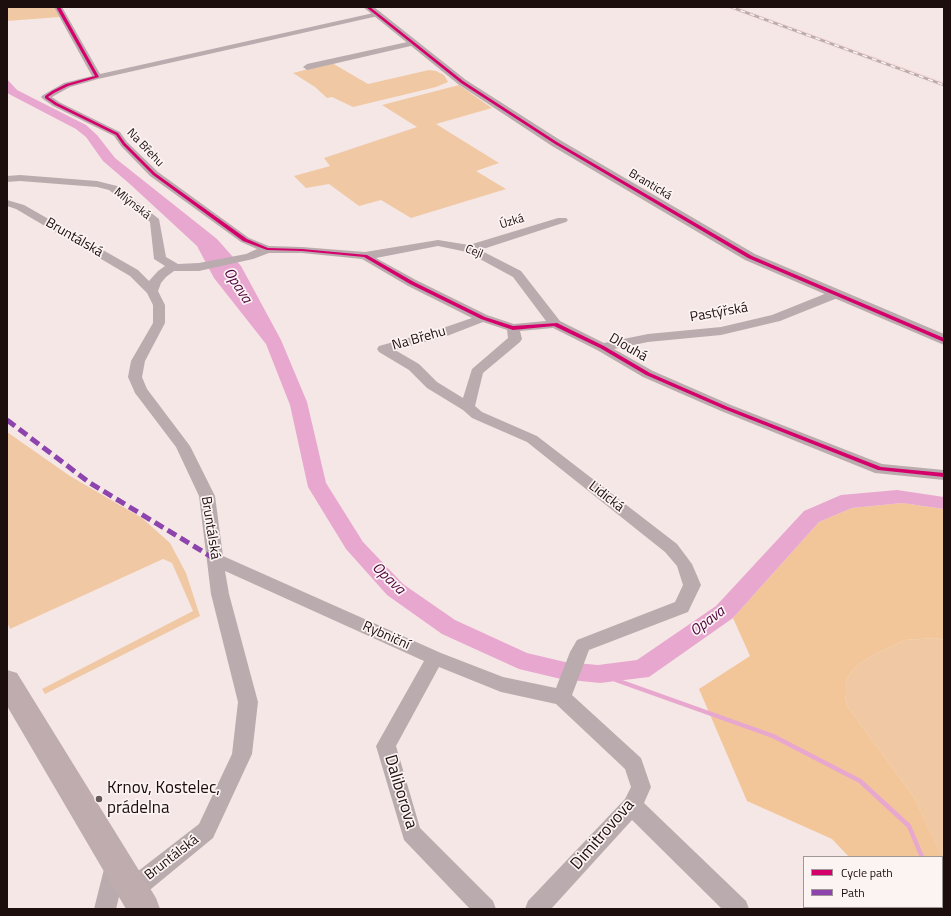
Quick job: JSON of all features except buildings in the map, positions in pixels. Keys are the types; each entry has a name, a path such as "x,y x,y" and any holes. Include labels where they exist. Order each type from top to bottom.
{"main road":[{"path":"7,681 131,888"}],"street":[{"path":"58,7 97,77 373,11"},
{"name":"Brantická","path":"373,11 462,82 556,143 750,257 944,340"},
{"path":"307,67 412,43"},
{"name":"Na Břehu","path":"97,77 67,84 46,97 56,104 117,134 124,144 154,174 245,240 267,249 302,250 365,256"},
{"name":"Mlýnská","path":"7,179 20,178 97,184 113,188 155,222 160,259 172,266"},
{"name":"Bruntálská","path":"7,203 20,207 134,273 152,291 159,305 159,323 138,361 135,377 140,390 183,446 207,496 220,594 248,702 242,754 206,831 131,888"},
{"name":"Úzká","path":"470,249 562,220"},
{"name":"Cejl","path":"365,256 438,243 470,249 517,274 555,324"},
{"path":"152,291 162,274 172,266 176,268 199,267 249,256 267,249"},
{"path":"365,256 412,283 483,318 513,328 555,324"},
{"name":"Pastýřská","path":"602,347 648,338 721,331 776,318 836,294"},
{"name":"Na Břehu","path":"468,406 432,385 414,367 384,348 442,333 483,318"},
{"name":"Dlouhá","path":"555,324 602,347 648,374 712,402 880,469 944,475"},
{"path":"468,406 477,372 514,339 513,328"},
{"name":"Lidická","path":"468,406 477,415 532,440 671,548 684,564 692,585 682,607 583,645 564,691"},
{"name":"Rybniční","path":"215,559 435,658 501,684 564,691"},
{"name":"Daliborova","path":"435,658 386,746 411,833 485,909"},
{"name":"Dimitrovova","path":"536,909 632,806 641,787 634,764 564,691"},
{"path":"632,806 738,909"},
{"path":"105,909 131,888"}],"shaded area":[{"path":"7,7 55,7 60,17 7,21"},
{"path":"725,7 737,7 944,82 944,87"},
{"path":"332,63 368,84 429,70 436,71 444,75 448,82 436,87 353,107 332,97 327,98 315,87 293,73"},
{"path":"459,85 492,108 436,124 499,163 476,171 506,189 411,218 381,200 359,206 329,184 306,188 294,176 330,166 324,158 417,127 382,105"},
{"path":"7,432 70,476 142,518 170,543 186,573 200,616 45,694 42,689 193,611 172,563 163,559 10,629 7,622"},
{"path":"902,503 944,509 944,640 935,638 905,640 871,656 858,665 852,671 845,683 847,706 914,797 942,856 848,856 832,839 747,801 699,689 750,656 733,618 819,522 852,508"},
{"path":"935,638 944,640 944,862 943,856 941,856 914,797 847,706 845,683 852,671 871,656 905,640"},
{"path":"943,860 944,909 893,909 943,908"}],"water":[{"name":"Opava","path":"7,79 17,90 86,125 97,135 115,158 217,239 241,266 281,340 307,402 326,483 363,542 403,584 455,620 527,653 565,662 598,665 637,660 716,606 804,511 841,495 897,490 944,497 944,509 902,503 852,508 819,522 733,618 649,677 600,683 561,679 519,669 442,634 387,595 346,549 308,487 290,405 266,344 214,278 197,246 103,161 86,137 76,129 7,93"}],"waterway":[{"path":"616,680 773,736 860,781 909,826 922,856"}],"railway":[{"path":"731,7 944,85"}],"marked path":[{"path":"7,420 90,483 215,559"}],"cycle path":[{"path":"58,7 97,77 67,85 46,97 56,104 117,134 124,144 154,174 245,240 267,249 302,250 365,256 412,283 483,318 513,328 555,324 602,347 648,374 726,408 880,469 944,475"},
{"path":"368,7 462,82 556,143 750,257 944,340"}],"place":[{"name":"Krnov, Kostelec, prádelna","path":"99,799"}]}
